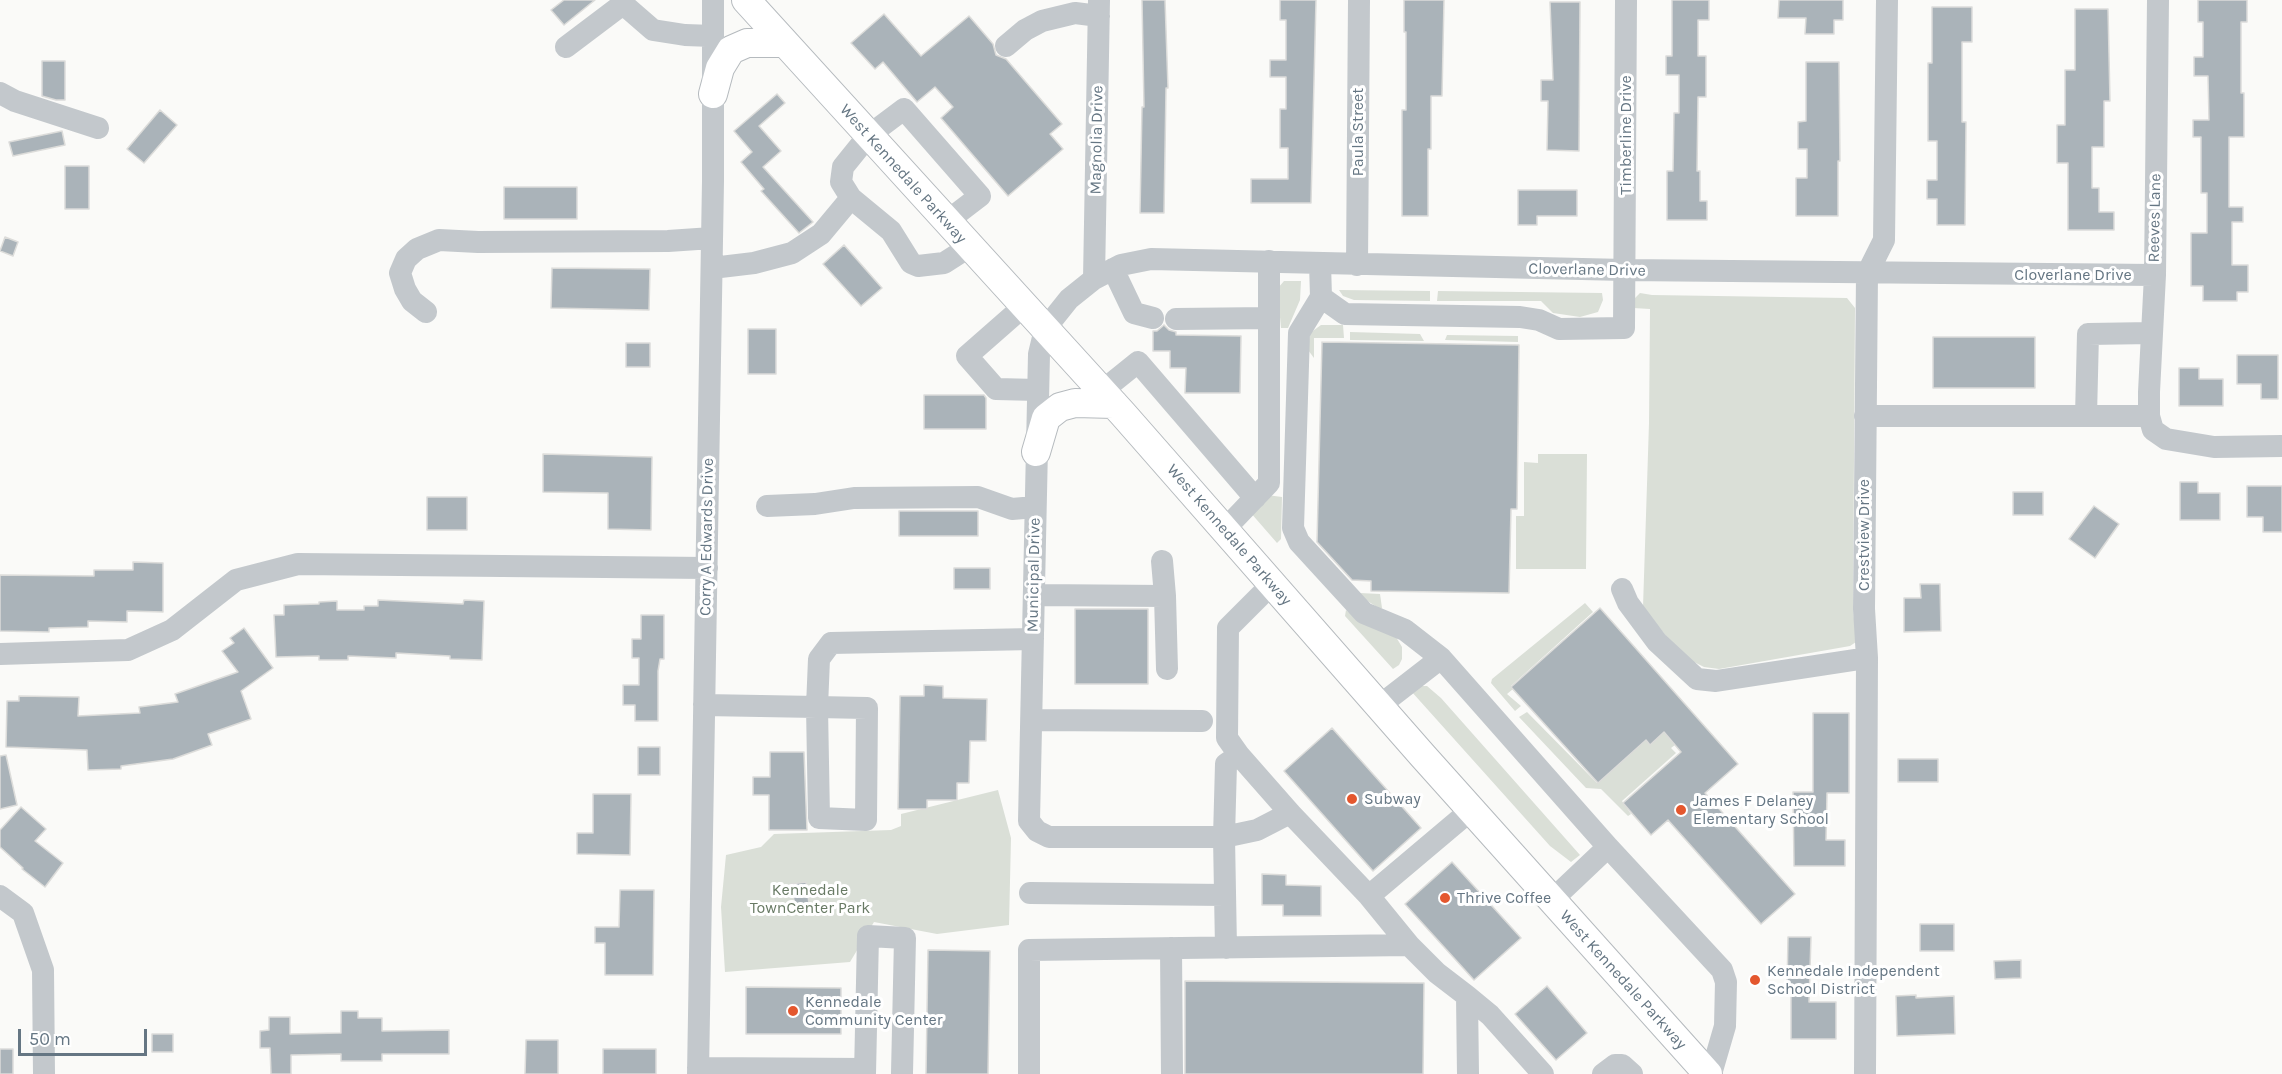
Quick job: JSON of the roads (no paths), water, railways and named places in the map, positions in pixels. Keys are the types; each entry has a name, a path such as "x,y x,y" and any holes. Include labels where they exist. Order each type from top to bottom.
{"main road":[{"name":"West Kennedale Parkway","path":"746,0 1108,398 1471,810 1709,1074"},
{"path":"713,94 720,68 731,50 747,43 784,42"},
{"path":"1036,452 1046,418 1060,407 1108,398"}],"street":[{"name":"Corry A Edwards Drive","path":"698,1071 712,268 713,0"},
{"name":"Paula Street","path":"1357,265 1359,0"},
{"name":"Timberline Drive","path":"1321,297 1345,314 1520,317 1539,320 1559,329 1623,328 1626,0"},
{"name":"Crestview Drive","path":"1865,1074 1867,658 1864,609 1867,274 1884,240 1887,0"},
{"name":"Reeves Lane","path":"2153,425 2152,333 2155,275 2158,0"},
{"path":"566,47 625,2 653,30 713,36"},
{"path":"1006,46 1025,30 1042,21 1099,8"},
{"name":"Magnolia Drive","path":"1099,8 1103,274"},
{"path":"0,93 15,101 98,128"},
{"path":"946,222 980,196 904,110 868,136 843,167 840,182 851,198 891,231 911,263 918,266 944,263 969,247"},
{"path":"712,268 754,263 792,254 821,234 851,198"},
{"path":"426,312 412,301 400,273 406,259 417,249 439,240 478,242 668,241 712,238"},
{"name":"Cloverlane Drive","path":"1045,329 1069,299 1103,274 1121,265 1151,259 1867,274 2155,275"},
{"path":"1224,530 1262,491 1269,261"},
{"path":"1320,263 1321,297 1299,333 1293,528 1299,542 1364,613 1405,630 1441,658 1608,847 1722,970 1726,982 1725,1026 1709,1074"},
{"path":"1103,274 1134,313 1153,318"},
{"path":"1024,306 967,356 996,389 1038,390"},
{"path":"1176,319 1269,318"},
{"name":"Municipal Drive","path":"1045,329 1039,354 1029,821 1037,831 1049,837 1224,837"},
{"path":"2086,416 2088,334 2152,333"},
{"path":"1108,398 1138,362 1262,491"},
{"path":"1865,416 2086,416 2153,425 2166,440 2214,447 2282,446"},
{"path":"767,506 815,504 854,498 978,497 1012,509 1035,507"},
{"path":"1161,561 1165,596 1167,669"},
{"path":"0,654 128,650 172,630 236,580 297,564 706,568"},
{"path":"1272,584 1228,628 1227,738 1290,813 1369,896 1409,945 1437,973 1490,1016 1543,1074"},
{"path":"1622,589 1628,603 1657,642 1697,679 1716,681 1867,658"},
{"path":"1034,595 1165,596"},
{"path":"704,705 817,707 867,708 866,820 819,818 817,707 819,659 831,643 1033,639"},
{"path":"1379,706 1441,658"},
{"path":"1032,720 1202,721"},
{"path":"1226,948 1224,837 1226,764 1239,755"},
{"path":"1369,896 1471,810"},
{"path":"1224,837 1257,830 1290,813"},
{"path":"1552,900 1608,847"},
{"path":"1030,893 1225,895"},
{"path":"0,896 23,913 43,970 44,1074"},
{"path":"698,1071 865,1072 867,936 905,938 902,1073"},
{"path":"1029,1074 1029,950 1409,945"},
{"path":"1172,948 1172,1074"},
{"path":"1467,996 1468,1074"},
{"path":"1603,1074 1615,1065 1622,1065 1631,1072"}],"place":[{"name":"Subway","path":"1352,799"},
{"name":"James F Delaney Elementary School","path":"1681,810"},
{"name":"Thrive Coffee","path":"1445,898"},
{"name":"Kennedale Independent School District","path":"1755,980"},
{"name":"Kennedale Community Center","path":"793,1011"}],"park label":[{"name":"Kennedale TownCenter Park","path":"810,899"}]}
